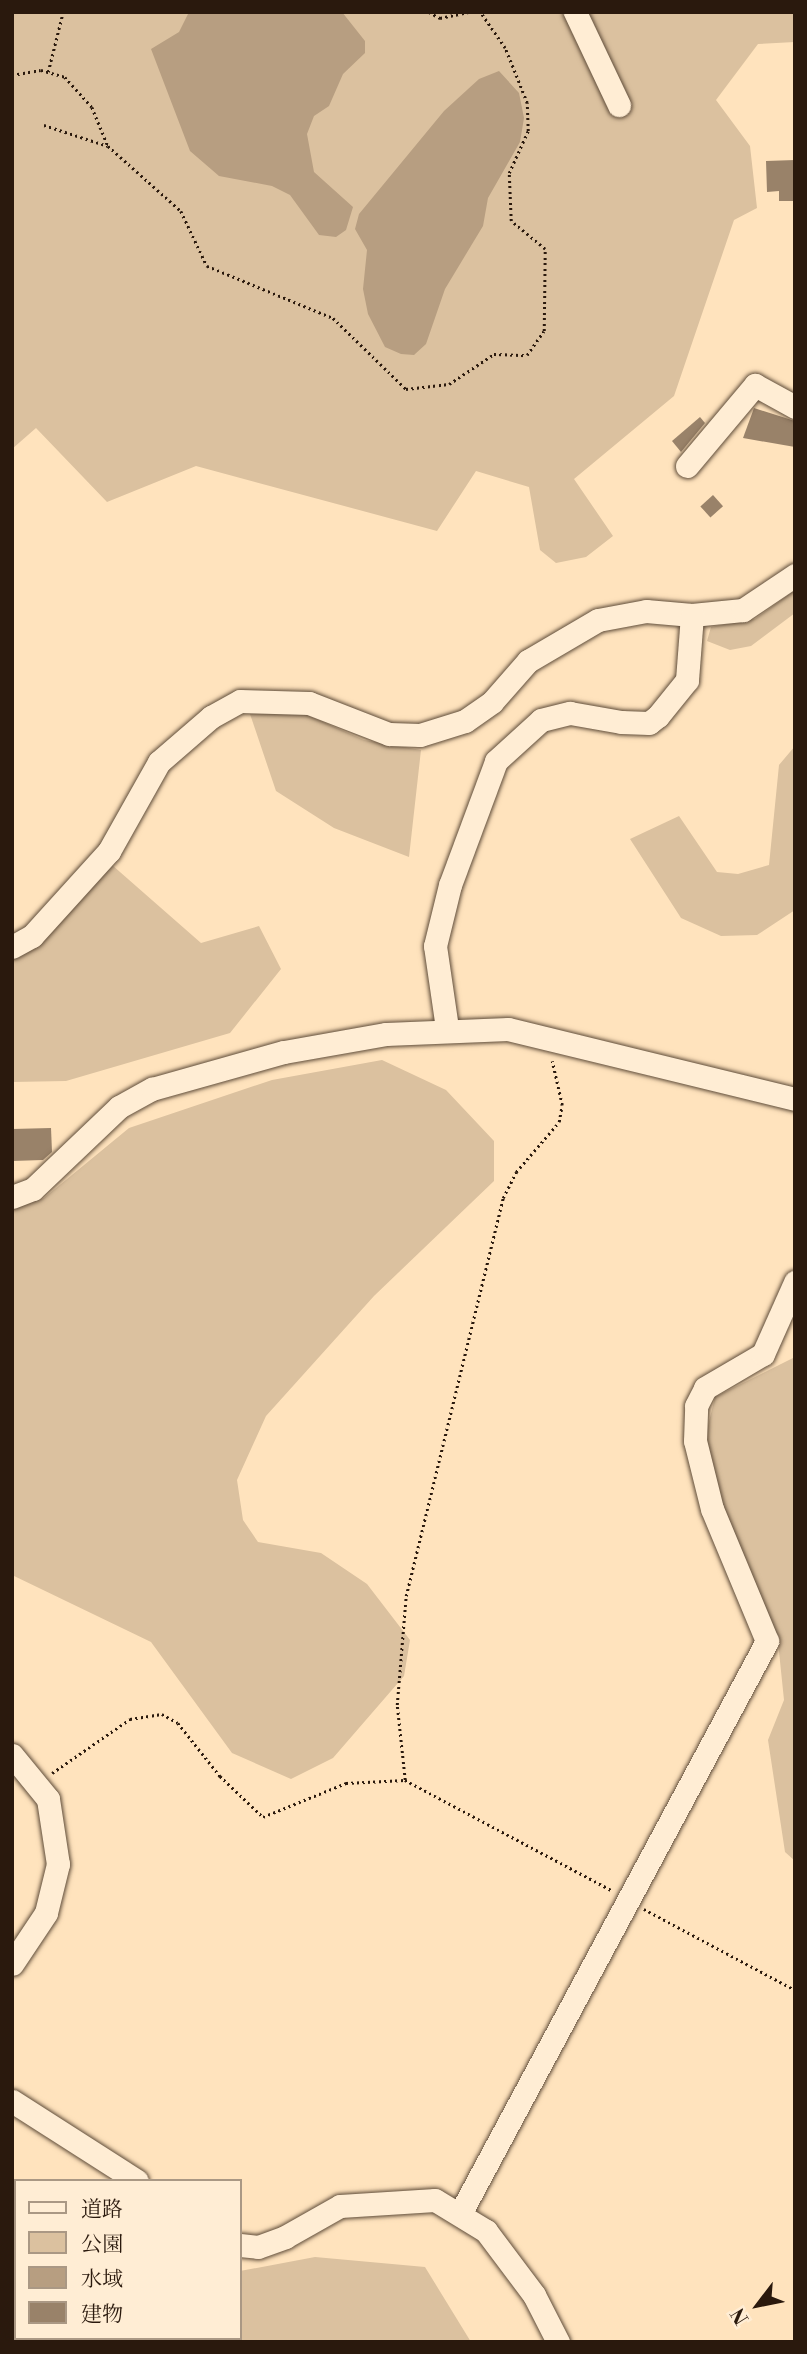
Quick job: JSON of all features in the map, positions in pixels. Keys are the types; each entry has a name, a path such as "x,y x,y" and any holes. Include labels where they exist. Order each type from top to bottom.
{"street":[{"path":"575,12 619,105"},
{"path":"687,466 755,385 795,407"},
{"path":"12,947 32,936 109,851 159,762 191,732 240,701 309,703 389,734 420,735 465,721 492,702 528,662 598,620 646,611 692,615 743,610 795,575"},
{"path":"447,1028 438,932 496,761 541,720 570,713 621,722 649,723 659,716 687,680 692,615"},
{"path":"12,1197 33,1189 119,1107 152,1089 284,1052 447,1028 508,1029 795,1099"},
{"path":"461,2213 630,1901 767,1640 712,1509 695,1441 696,1406 705,1388 763,1354 795,1282"},
{"path":"12,1755 38,1783 54,1818 58,1864 46,1913 12,1964"},
{"path":"12,2101 134,2179"},
{"path":"242,2245 258,2247 285,2237 340,2206 435,2200 461,2213 486,2231 534,2295 558,2342"}],"path":[{"path":"48,72 63,12"},
{"path":"429,12 440,18 468,12"},
{"path":"44,125 108,146 181,211 207,266 333,318 406,389 449,384 494,354 527,355 544,331 545,248 510,222 509,173 528,131 527,103 505,48 480,12"},
{"path":"12,75 48,72 65,77 92,107 108,146"},
{"path":"405,1780 397,1705 406,1596 503,1198 516,1172 558,1122 562,1105 547,1039"},
{"path":"38,1783 146,1714 178,1723 263,1817 346,1783 405,1780 795,1990"}],"green space":[{"path":"12,12 795,12 795,42 758,44 716,100 750,146 757,208 734,220 674,396 574,479 613,536 586,557 556,563 540,550 529,487 476,471 437,531 196,466 107,502 36,428 12,449"},
{"path":"795,590 795,613 751,646 730,650 707,641 711,627 755,619"},
{"path":"250,714 305,714 364,740 421,750 409,857 334,828 276,791"},
{"path":"795,746 795,910 757,935 721,936 681,918 630,839 679,816 717,872 738,874 769,865 779,765"},
{"path":"112,865 201,943 259,926 281,969 230,1033 66,1081 12,1082 12,957"},
{"path":"382,1060 446,1090 494,1141 494,1181 374,1296 266,1416 237,1480 243,1520 258,1542 321,1553 367,1584 410,1640 404,1676 333,1758 291,1779 232,1753 151,1642 12,1575 12,1209 44,1198 129,1128 272,1080"},
{"path":"795,1357 795,1861 785,1852 768,1740 784,1700 778,1642 747,1561 715,1498 706,1434 715,1397"},
{"path":"315,2257 425,2267 471,2342 12,2342 14,2291 14,2340 242,2340 242,2271"}],"water":[{"path":"189,12 342,12 365,41 365,53 343,74 329,106 314,116 307,134 314,172 353,207 346,230 336,237 319,235 290,195 272,186 219,176 190,151 151,49 179,32"},
{"path":"499,71 519,93 524,118 520,142 488,198 483,226 445,289 426,344 414,355 401,354 385,347 368,314 363,289 367,250 355,229 359,214 444,111 479,79"}],"building":[{"path":"795,160 795,201 779,201 779,191 767,192 766,161"},
{"path":"754,408 795,421 795,447 743,438"},
{"path":"700,417 705,423 681,452 672,441"},
{"path":"713,495 723,506 710,518 700,506"},
{"path":"51,1128 52,1152 43,1160 12,1161 12,1129"}]}
